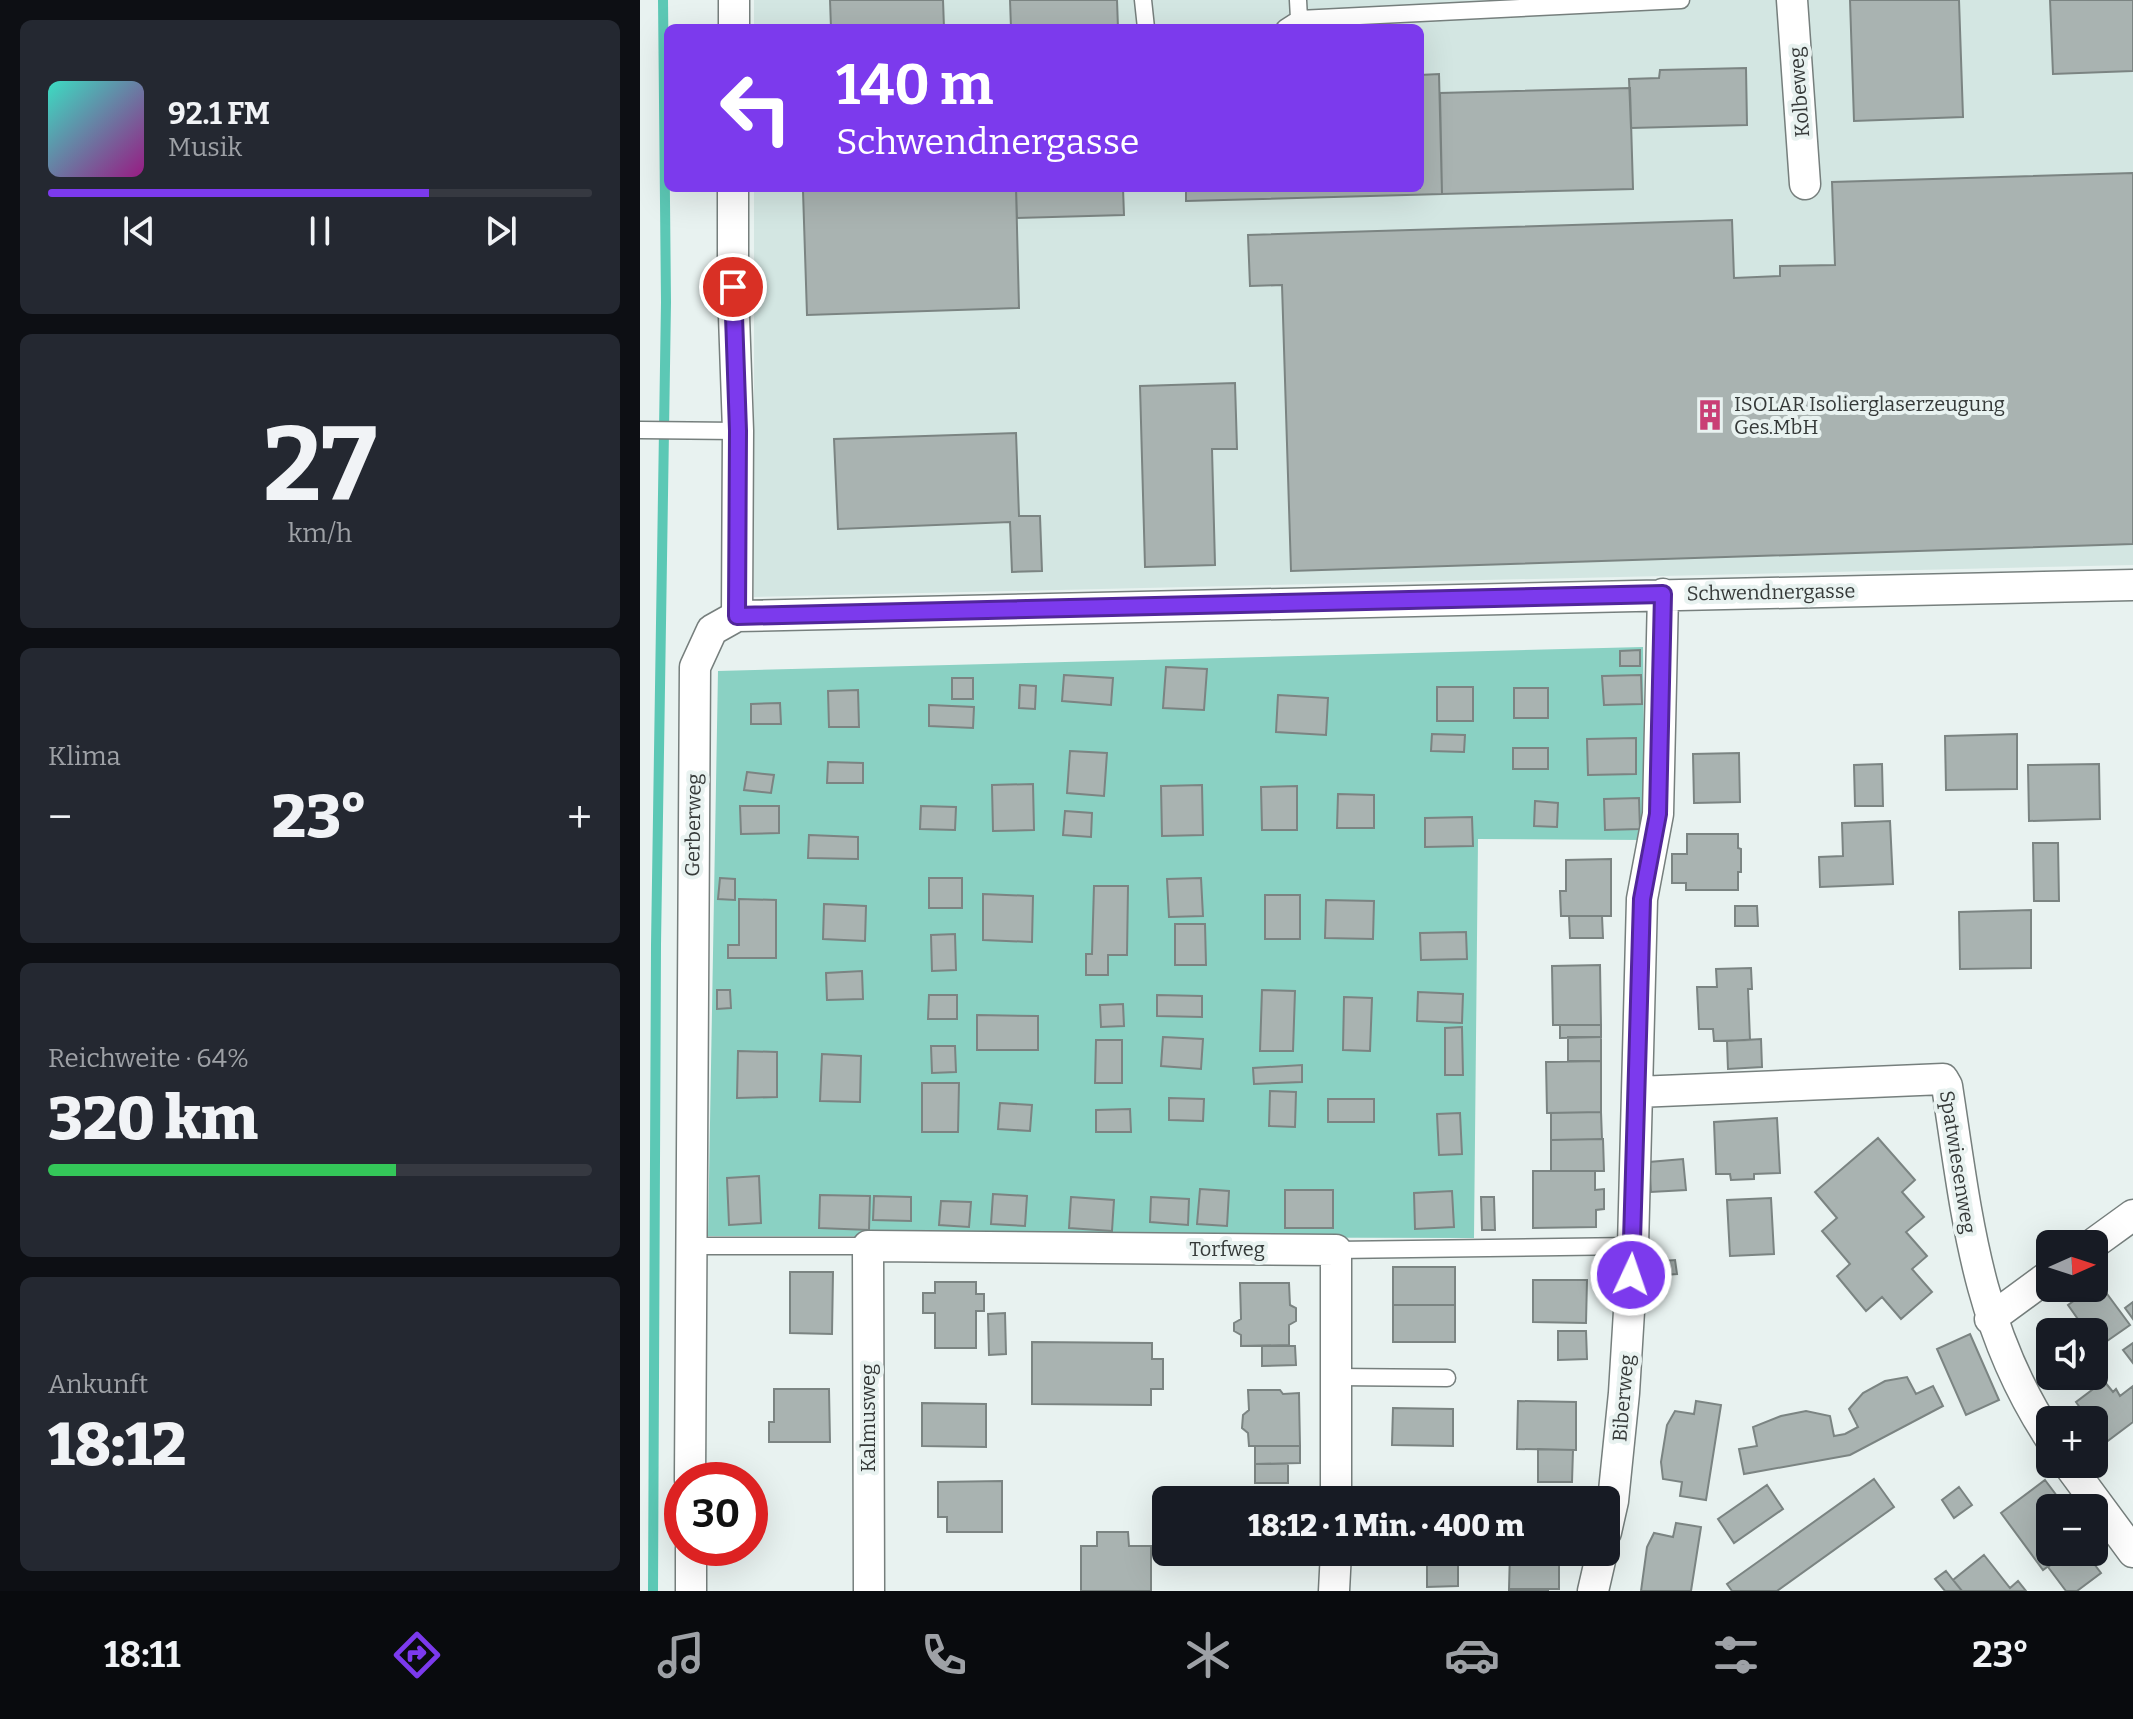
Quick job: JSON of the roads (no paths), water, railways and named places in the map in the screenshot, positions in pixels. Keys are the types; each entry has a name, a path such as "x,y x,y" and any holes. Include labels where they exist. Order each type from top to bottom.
{"street":[{"path":"734,0 734,24"},
{"name":"Kolbeweg","path":"1792,0 1805,184"},
{"path":"733,192 738,431 737,616"},
{"name":"Schwendnergasse","path":"737,616 2133,585"},
{"name":"Biberweg","path":"1615,1486 1633,1246 1642,899 1658,814 1663,594"},
{"name":"Gerberweg","path":"690,1462 695,667 712,630 737,616"},
{"name":"Spatwiesenweg","path":"1637,1092 1943,1079 1947,1086 1972,1249 1990,1319 2026,1402 2036,1417"},
{"path":"2108,1233 2133,1215"},
{"name":"Torfweg","path":"868,1246 1336,1250"},
{"name":"Kalmusweg","path":"868,1246 869,1591"},
{"path":"1336,1250 1336,1486"},
{"path":"1990,1319 2036,1285"},
{"path":"2078,1478 2133,1552"},
{"path":"691,1566 691,1591"},
{"path":"1334,1591 1335,1566"},
{"path":"1593,1591 1599,1566"}],"lane":[{"path":"1143,0 1146,24"},
{"path":"1298,0 1292,23 1681,0"},
{"path":"640,430 738,431"},
{"path":"690,1246 868,1246"},
{"path":"1336,1250 1633,1246"},
{"path":"1336,1377 1447,1378"}],"waterway":[{"path":"663,0 664,101"},
{"path":"653,1591 656,945 665,192"}],"place":[{"name":"ISOLAR Isolierglaserzeugung Ges.MbH","path":"1710,415"}]}
